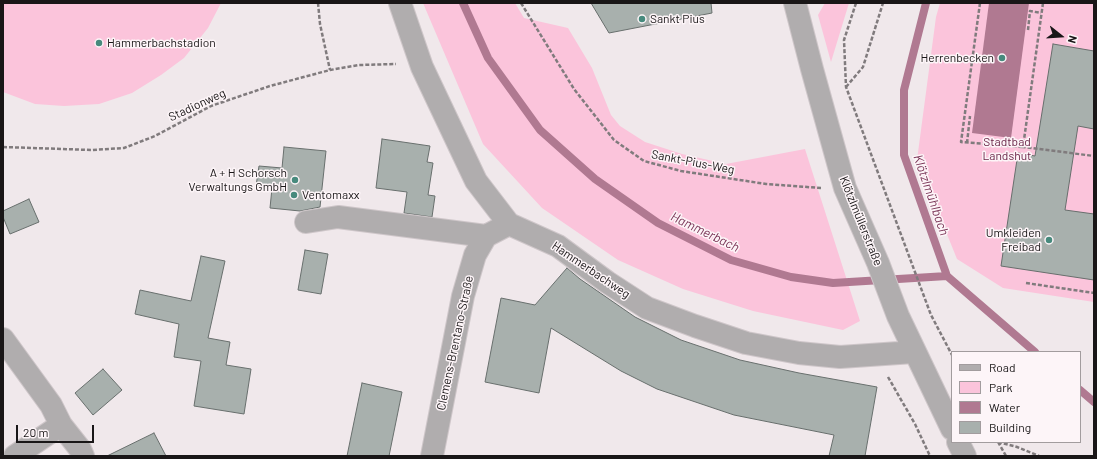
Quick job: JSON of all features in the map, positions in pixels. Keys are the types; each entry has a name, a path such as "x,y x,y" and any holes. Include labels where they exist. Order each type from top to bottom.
{"street":[{"name":"Hammerbachweg","path":"400,3 422,67 476,181 509,224 558,246 607,282 647,308 746,343 799,353 840,357 914,352"},
{"name":"Klötzlmüllerstraße","path":"795,3 845,188 878,263 898,316 951,427"},
{"path":"306,222 338,217 486,236 509,224"},
{"name":"Clemens-Brentano-Straße","path":"432,456 463,296 475,255 486,236"},
{"path":"3,340 51,405 61,425 80,449 83,456"},
{"path":"15,456 61,425"},
{"path":"958,443 965,456"}],"path":[{"path":"318,3 320,24 330,70"},
{"name":"Sankt-Pius-Weg","path":"521,3 579,95 614,140 644,161 681,170 766,184 813,189 845,188"},
{"path":"856,3 844,40 846,87 931,315 951,353"},
{"path":"846,87 863,67 883,3"},
{"path":"980,3 961,142 1023,147 1094,156"},
{"path":"1023,147 1043,3"},
{"path":"1028,30 1030,11 1041,13"},
{"name":"Stadionweg","path":"3,147 92,150 124,148 155,136 211,106 270,86 330,70 359,65 393,64 422,67"},
{"path":"967,143 970,116"},
{"path":"1026,282 1094,293"},
{"path":"874,355 915,424 930,456"},
{"path":"999,443 1006,456"},
{"path":"1002,443 1040,456"}],"green space":[{"name":"Hammerbachstadion","path":"3,3 221,3 208,28 184,58 161,75 132,93 99,104 64,106 35,104 3,92"},
{"path":"423,3 515,3 524,18 568,28 592,68 611,115 620,126 645,142 682,154 726,164 805,149 860,321 843,330 753,311 683,289 618,260 542,208 483,144"},
{"path":"825,3 849,3 831,62 818,15"},
{"name":"Stadtbad Landshut","path":"940,3 1094,3 1094,302 1003,288 957,259 917,160 936,17"}],"water":[{"name":"Herrenbecken","path":"989,3 1029,3 1011,138 972,133"}],"building":[{"name":"Sankt Pius","path":"591,3 711,3 712,13 609,33"},
{"name":"Umkleiden Freibad","path":"1053,44 1094,51 1094,129 1078,126 1065,210 1094,214 1094,280 1001,266 1018,153 1035,156"},
{"path":"382,139 430,146 427,162 433,163 428,195 435,196 432,217 404,213 407,192 376,188"},
{"path":"284,147 326,151 320,207 300,211 270,208 272,188 256,186 259,166 282,168"},
{"path":"29,199 39,222 10,234 3,217 3,211"},
{"path":"305,250 328,254 321,294 298,290"},
{"path":"201,256 225,261 208,338 230,342 226,365 251,369 244,414 194,406 201,361 174,357 179,324 135,314 140,290 191,301"},
{"path":"567,268 580,279 635,317 681,340 740,360 799,373 877,387 865,456 829,456 834,435 734,415 657,389 621,371 551,328 539,393 485,382 501,298 535,305"},
{"path":"103,369 122,390 93,415 75,393"},
{"path":"362,383 402,392 389,456 347,456"},
{"path":"154,433 166,456 107,456"}],"waterway":[{"name":"Hammerbach","path":"463,3 488,58 540,130 595,179 658,223 731,260 791,277 833,283 947,276 1034,351"},
{"name":"Klötzlmühlbach","path":"926,3 904,90 904,155 947,276"},
{"name":"Hammerbach","path":"1081,391 1094,402"}],"place":[{"name":"Sankt Pius","path":"642,19"},
{"name":"Hammerbachstadion","path":"99,43"},
{"name":"Herrenbecken","path":"1002,58"},
{"name":"A + H Schorsch Verwaltungs GmbH","path":"295,180"},
{"name":"Ventomaxx","path":"294,195"},
{"name":"Umkleiden Freibad","path":"1049,240"}]}
